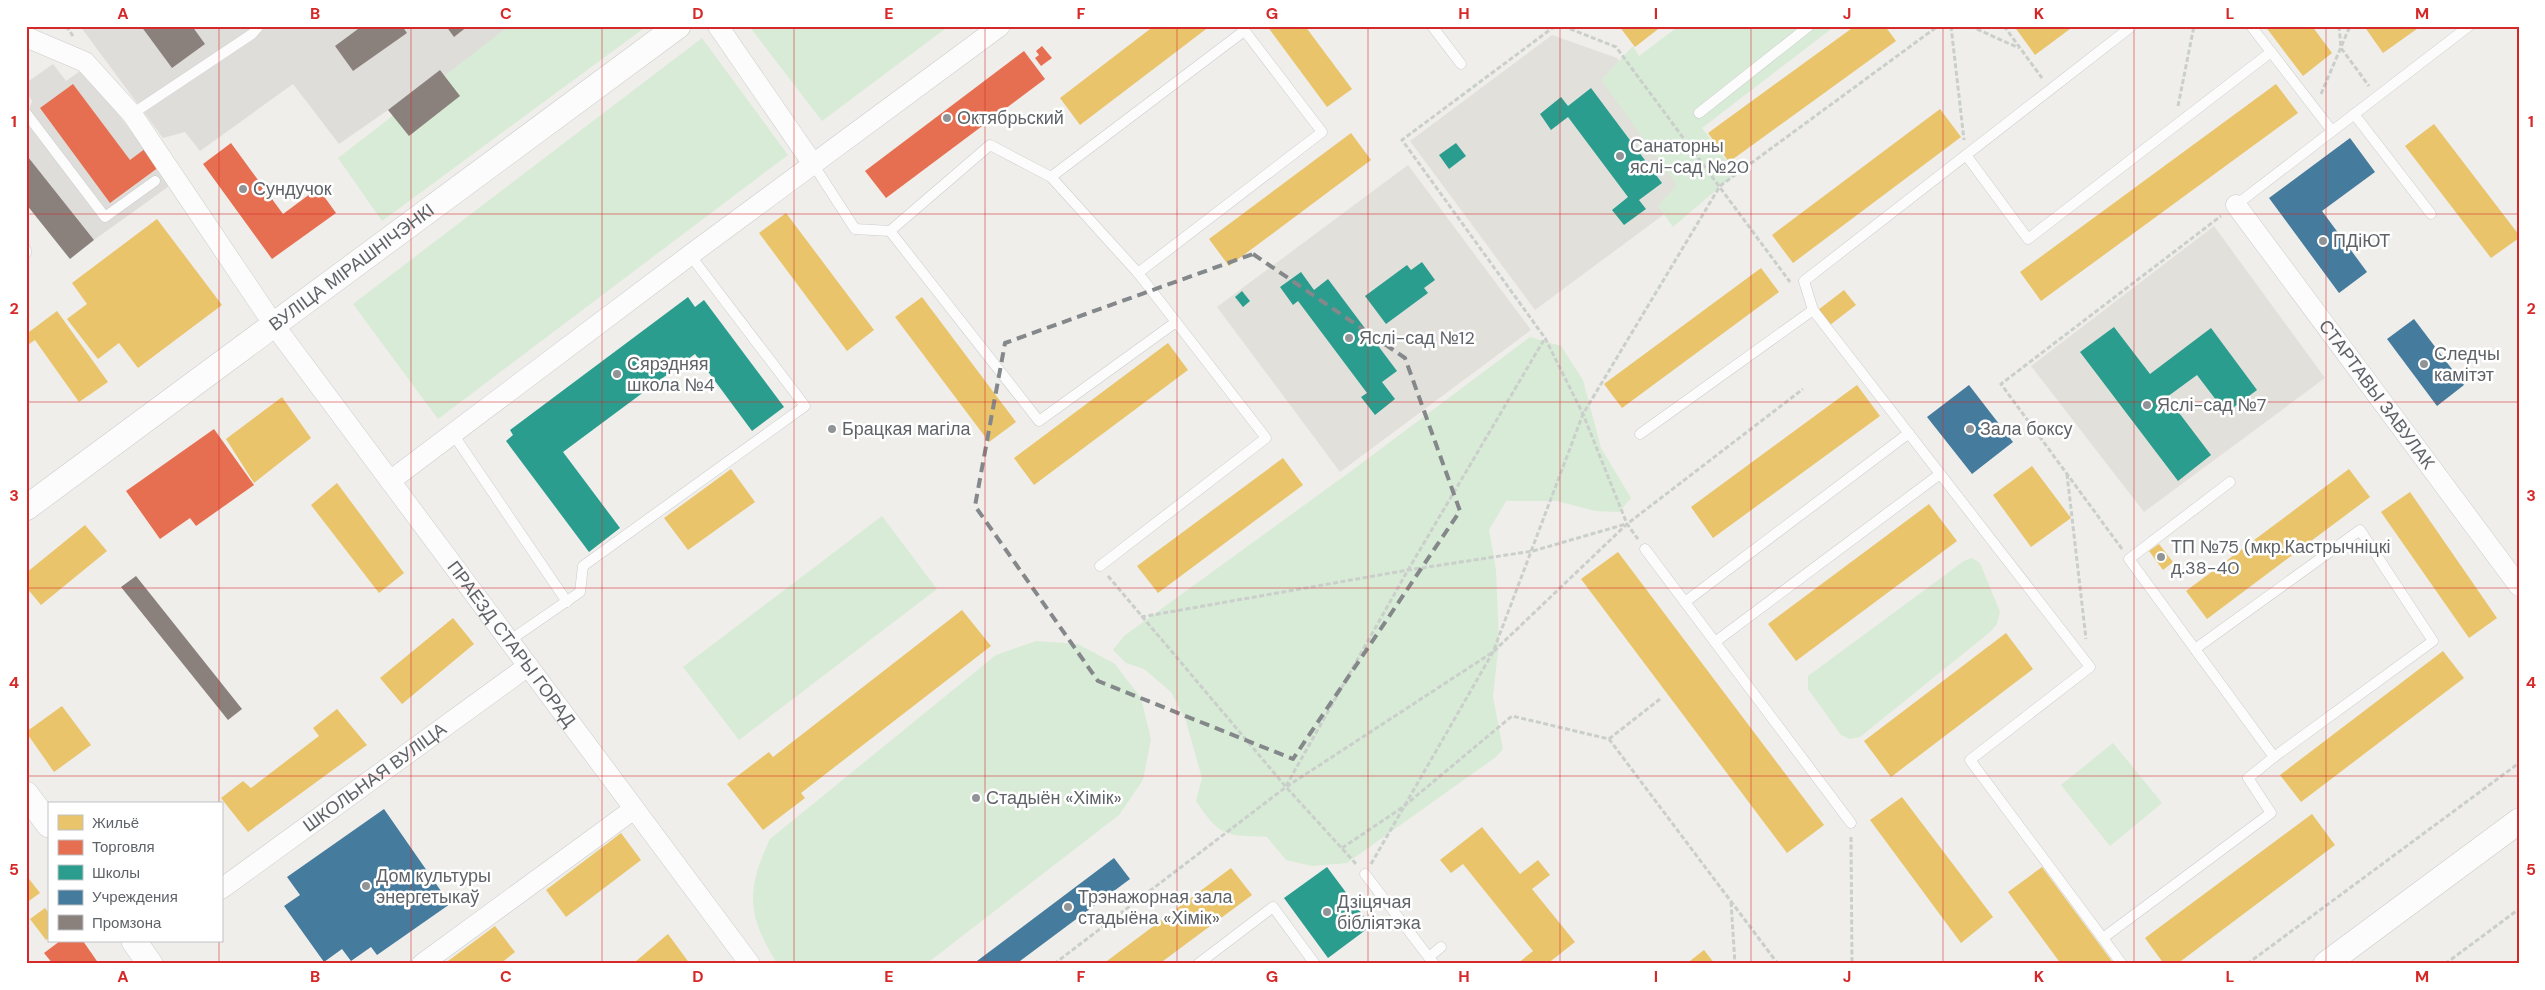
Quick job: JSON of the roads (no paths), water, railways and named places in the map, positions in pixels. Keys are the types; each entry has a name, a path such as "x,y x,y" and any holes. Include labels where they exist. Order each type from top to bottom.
{"street":[{"name":"ВУЛІЦА МІРАШНІЧЭНКІ","path":"26,508 678,26"},
{"path":"718,26 813,164"},
{"path":"390,481 690,255 1000,26"},
{"name":"ПРАЕЗД СТАРЫ ГОРАД","path":"26,37 85,62 132,114 274,325 750,964"},
{"name":"СТАРТАВЫ ЗАВУЛАК","path":"2236,205 2519,586"},
{"name":"ШКОЛЬНАЯ ВУЛІЦА","path":"222,888 528,666"},
{"path":"26,794 48,824"},
{"path":"422,964 634,809"},
{"path":"2326,964 2519,821"}],"lane":[{"path":"132,114 252,34 259,26"},
{"path":"1432,26 1461,64"},
{"path":"1699,113 1809,26"},
{"path":"2122,964 1970,760 2090,667 1813,310 1804,281 2132,26"},
{"path":"2251,26 2332,131"},
{"path":"2236,205 2469,26"},
{"path":"1051,177 1242,29 1322,132 1138,273"},
{"path":"1966,155 2028,239 2271,52"},
{"path":"26,113 105,217 155,181"},
{"path":"2354,114 2431,214"},
{"path":"813,164 854,229 890,231 990,145 1051,177 1138,273 1266,438 1100,566"},
{"path":"890,231 1039,421 1176,322"},
{"path":"509,641 580,592 583,566 805,406 690,255"},
{"path":"1640,434 1813,310"},
{"path":"1685,602 1909,433"},
{"path":"453,434 567,602"},
{"path":"1715,642 1940,474"},
{"path":"2230,482 2130,559 2274,757"},
{"path":"2103,938 2271,813 2248,778 2433,641 2360,530 2196,649"},
{"path":"1646,549 1851,823"},
{"path":"1365,874 1431,960 1441,947"},
{"path":"1198,964 1273,907 1315,964"}],"place":[{"name":"Октябрьский","path":"947,118"},
{"name":"Санаторны яслі-сад №20","path":"1620,156"},
{"name":"Сундучок","path":"243,189"},
{"name":"ПДіЮТ","path":"2323,241"},
{"name":"Яслі-сад №12","path":"1349,338"},
{"name":"Следчы камітэт","path":"2424,364"},
{"name":"Сярэдняя школа №4","path":"617,374"},
{"name":"Яслі-сад №7","path":"2147,405"},
{"name":"Брацкая магіла","path":"832,429"},
{"name":"Зала боксу","path":"1970,429"},
{"name":"ТП №75 (мкр.Кастрычніцкі д.38-40","path":"2161,557"},
{"name":"Стадыён «Хімік»","path":"976,798"},
{"name":"Дом культуры энергетыкаў","path":"366,886"},
{"name":"Трэнажорная зала стадыёна «Хімік»","path":"1068,907"},
{"name":"Дзіцячая бібліятэка","path":"1327,912"}]}
